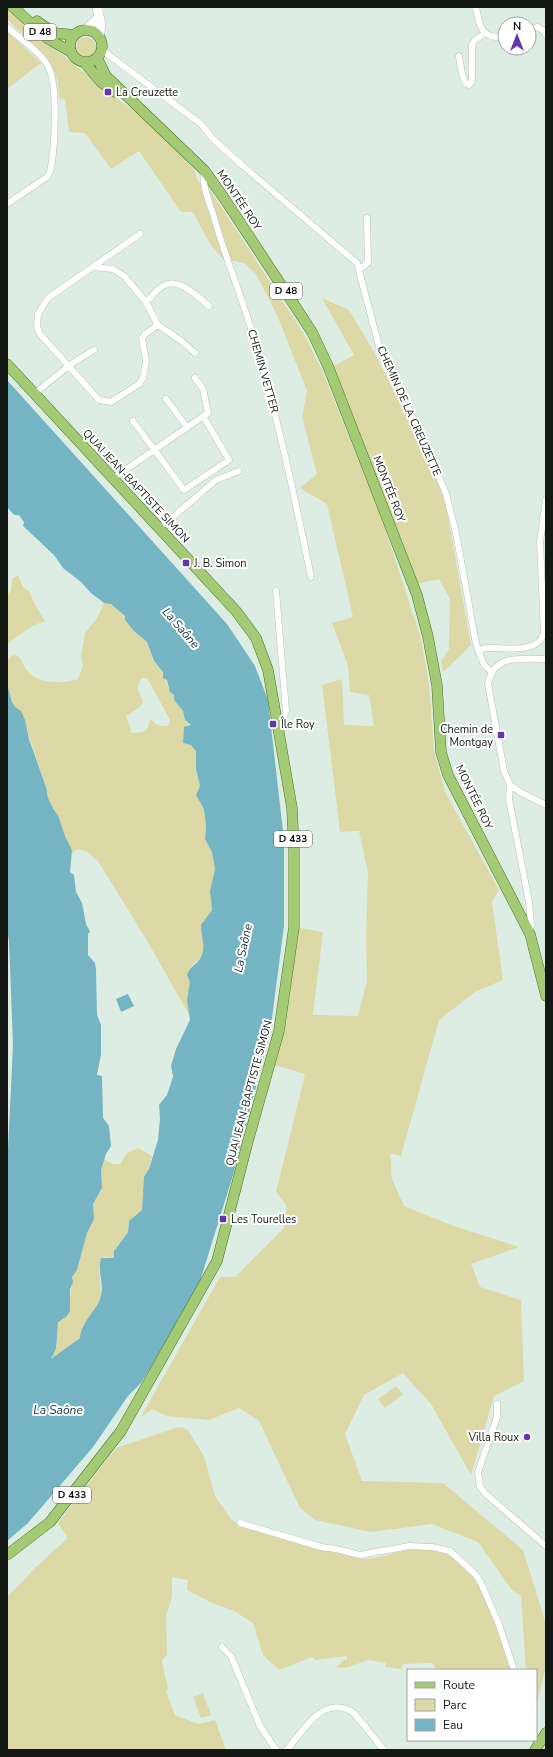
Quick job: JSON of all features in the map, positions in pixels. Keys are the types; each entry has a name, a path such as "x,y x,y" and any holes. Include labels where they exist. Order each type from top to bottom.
{"main road":[{"name":"D 48","path":"13,7 44,36 71,52"},
{"name":"D 48","path":"22,7 45,28 54,33 75,35"},
{"path":"86,30 96,34 99,37 100,54 89,62 76,59 71,52 70,43 75,35 86,30"},
{"name":"D 48","path":"100,54 106,76 129,100"},
{"name":"D 48","path":"84,62 101,82 129,100"},
{"name":"MONTÉE ROY","path":"129,100 204,170 312,332 328,366 417,595 428,637 437,685 441,752 448,775 530,934"},
{"name":"QUAI JEAN-BAPTISTE SIMON","path":"7,364 236,611 256,638 268,670 292,808 294,859 294,927 279,1031 248,1141 218,1261 121,1431 58,1513 44,1528 7,1555"},
{"name":"D 48","path":"530,934 546,996"},
{"path":"536,1746 546,1733"}],"street":[{"path":"97,7 101,25 99,37"},
{"path":"476,7 479,22 484,34 497,36"},
{"path":"86,30 99,17"},
{"path":"7,27 43,58 49,67 53,81 54,95 50,172 47,177 7,204"},
{"path":"537,27 544,31 546,35"},
{"path":"459,56 463,81 469,85 471,83 472,45 475,40 484,34"},
{"path":"100,54 201,124 214,140 358,266 368,263 367,218"},
{"name":"CHEMIN VETTER","path":"204,170 203,180 218,233 252,330 274,406 290,472 311,577"},
{"path":"140,234 55,292 42,305 38,314 37,327 40,334 99,400 111,402 139,384 145,370 142,338 145,334 158,325"},
{"name":"CHEMIN DE LA CREUZETTE","path":"358,266 380,350 423,438 446,494 456,533 479,651 484,665 491,671"},
{"path":"93,267 113,270 124,276 146,302 158,325 180,340 196,354"},
{"path":"146,302 165,285 174,284 199,297 209,306"},
{"path":"34,394 69,366 94,350"},
{"path":"112,479 208,413 203,389 195,378"},
{"path":"166,399 187,428"},
{"path":"133,421 184,490 229,460 203,416"},
{"path":"159,529 216,480 239,471"},
{"path":"479,651 485,648 534,646 542,639 544,633 540,542 546,499"},
{"path":"540,542 546,534"},
{"path":"276,591 286,712 284,719 277,722"},
{"path":"530,934 531,925 529,902 509,799 510,785 504,771 488,684 491,671 500,663 511,658 546,659"},
{"path":"510,785 520,792 546,805"},
{"path":"496,1404 497,1417 478,1472 480,1487 487,1495 546,1546"},
{"path":"240,1523 321,1547 360,1555 409,1546 432,1547 450,1551 474,1573 480,1581 498,1622 514,1669"},
{"path":"222,1648 231,1656 260,1726 276,1750"},
{"path":"287,1750 318,1713 334,1706 348,1709 354,1713 384,1750"}],"green space":[{"path":"7,7 44,41 155,128 194,170 198,181 209,188 304,334 322,370 382,519 421,639 429,684 434,751 445,792 499,890 492,902 503,980 475,992 439,1020 401,1156 390,1153 392,1179 404,1206 451,1225 519,1247 471,1264 480,1287 521,1300 524,1381 494,1396 471,1475 431,1404 403,1373 364,1395 345,1434 362,1481 443,1483 523,1550 546,1624 546,1666 537,1703 537,1669 526,1669 521,1596 512,1590 478,1542 432,1524 371,1532 315,1520 300,1508 259,1421 239,1408 209,1420 166,1416 152,1409 140,1418 220,1277 235,1277 284,1228 287,1206 276,1192 305,1074 275,1065 285,1030 299,928 323,932 313,1015 358,1016 367,981 366,936 368,873 359,831 340,832 322,685 342,679 344,725 374,726 369,695 350,692 348,666 332,623 353,617 327,504 300,488 317,474 302,417 307,391 277,315 256,274 244,263 223,259 210,244 193,212 181,212 139,151 111,169 85,133 69,132 65,100 59,98 58,82 48,59 7,19"},
{"path":"7,31 41,63 7,89"},
{"path":"86,37 93,40 96,47 93,54 86,57 79,54 76,47 79,40"},
{"path":"322,298 349,310 374,352 433,468 446,506 471,645 443,672 441,661 449,649 450,599 439,579 417,584 334,366 354,355"},
{"path":"18,575 23,587 29,591 45,621 32,626 7,644 7,595 11,591 12,579"},
{"path":"104,603 111,604 122,613 134,631 147,642 153,661 163,672 169,689 183,711 186,722 191,725 184,728 183,743 191,745 196,751 196,769 200,786 196,795 204,809 206,826 205,839 212,852 215,869 210,891 212,910 201,925 205,939 204,948 201,958 193,964 191,968 190,989 187,997 190,1014 98,861 86,851 77,849 72,854 72,850 65,836 58,815 48,798 46,787 27,730 10,697 7,684 7,662 11,656 16,655 21,659 26,669 31,674 43,681 65,682 78,679 83,666 81,656 85,633 97,618","holes":["142,678 147,678 170,720 168,726 157,725 150,719 148,727 143,732 132,733 126,716 140,707 143,702 138,690 138,685"]},
{"path":"138,1148 152,1156 149,1169 144,1177 142,1210 129,1221 128,1231 117,1246 114,1258 104,1257 99,1269 101,1297 80,1338 51,1359 56,1349 58,1322 67,1316 72,1277 77,1270 87,1233 94,1219 93,1204 102,1188 100,1177 104,1159 112,1164 120,1164 127,1153"},
{"path":"396,1386 403,1394 385,1408 378,1399"},
{"path":"182,1427 188,1430 204,1456 215,1496 231,1519 240,1526 322,1550 333,1551 359,1559 370,1559 420,1549 439,1551 456,1559 470,1572 476,1580 475,1583 479,1585 498,1628 512,1669 438,1669 435,1668 432,1663 403,1664 401,1669 385,1667 386,1663 368,1660 346,1668 336,1667 344,1660 347,1660 347,1656 315,1660 312,1657 279,1670 263,1655 253,1623 234,1611 210,1602 187,1590 188,1580 172,1577 172,1597 166,1616 167,1654 162,1661 168,1689 166,1691 175,1715 198,1724 215,1720 226,1750 7,1750 7,1600 9,1595 35,1568 68,1538 58,1523 116,1448"},
{"path":"203,1693 211,1715 201,1718 193,1697"}],"water":[{"name":"La Saône","path":"7,380 227,624 255,666 268,700 284,840 284,926 270,1033 233,1175 197,1291 141,1383 128,1396 93,1447 28,1523 7,1541 7,1170 13,1045 9,941 7,929 7,684 12,702 15,707 21,711 25,720 29,739 46,787 48,798 58,815 65,836 72,850 70,872 74,875 76,892 82,903 86,924 90,932 88,934 88,955 95,963 96,970 97,1015 101,1025 101,1054 97,1075 102,1076 103,1118 109,1126 111,1146 106,1154 101,1170 102,1188 93,1204 94,1219 87,1233 77,1270 72,1277 73,1282 70,1289 70,1311 66,1317 58,1322 56,1349 51,1359 80,1338 85,1322 100,1299 102,1289 100,1268 101,1258 114,1258 114,1251 128,1232 129,1221 142,1210 144,1177 149,1169 158,1140 160,1118 159,1105 167,1095 173,1077 171,1066 176,1049 190,1020 187,1000 190,982 187,975 189,970 202,955 203,946 201,925 212,910 210,891 215,869 212,852 205,839 206,826 204,809 196,795 200,786 196,769 196,751 191,745 183,743 184,727 191,725 185,720 183,711 174,700 174,695 170,692 167,680 163,678 163,672 154,661 147,642 134,631 125,620 125,616 111,604 104,603 91,593 81,582 63,568 54,555 23,526 24,522 19,515 14,515 7,507"},
{"path":"128,994 134,1006 121,1012 116,999"}],"place":[{"name":"La Creuzette","path":"108,92"},
{"name":"J. B. Simon","path":"186,563"},
{"name":"Île Roy","path":"273,724"},
{"name":"Chemin de Montgay","path":"501,735"},
{"name":"Les Tourelles","path":"223,1219"},
{"name":"Villa Roux","path":"527,1437"}]}
